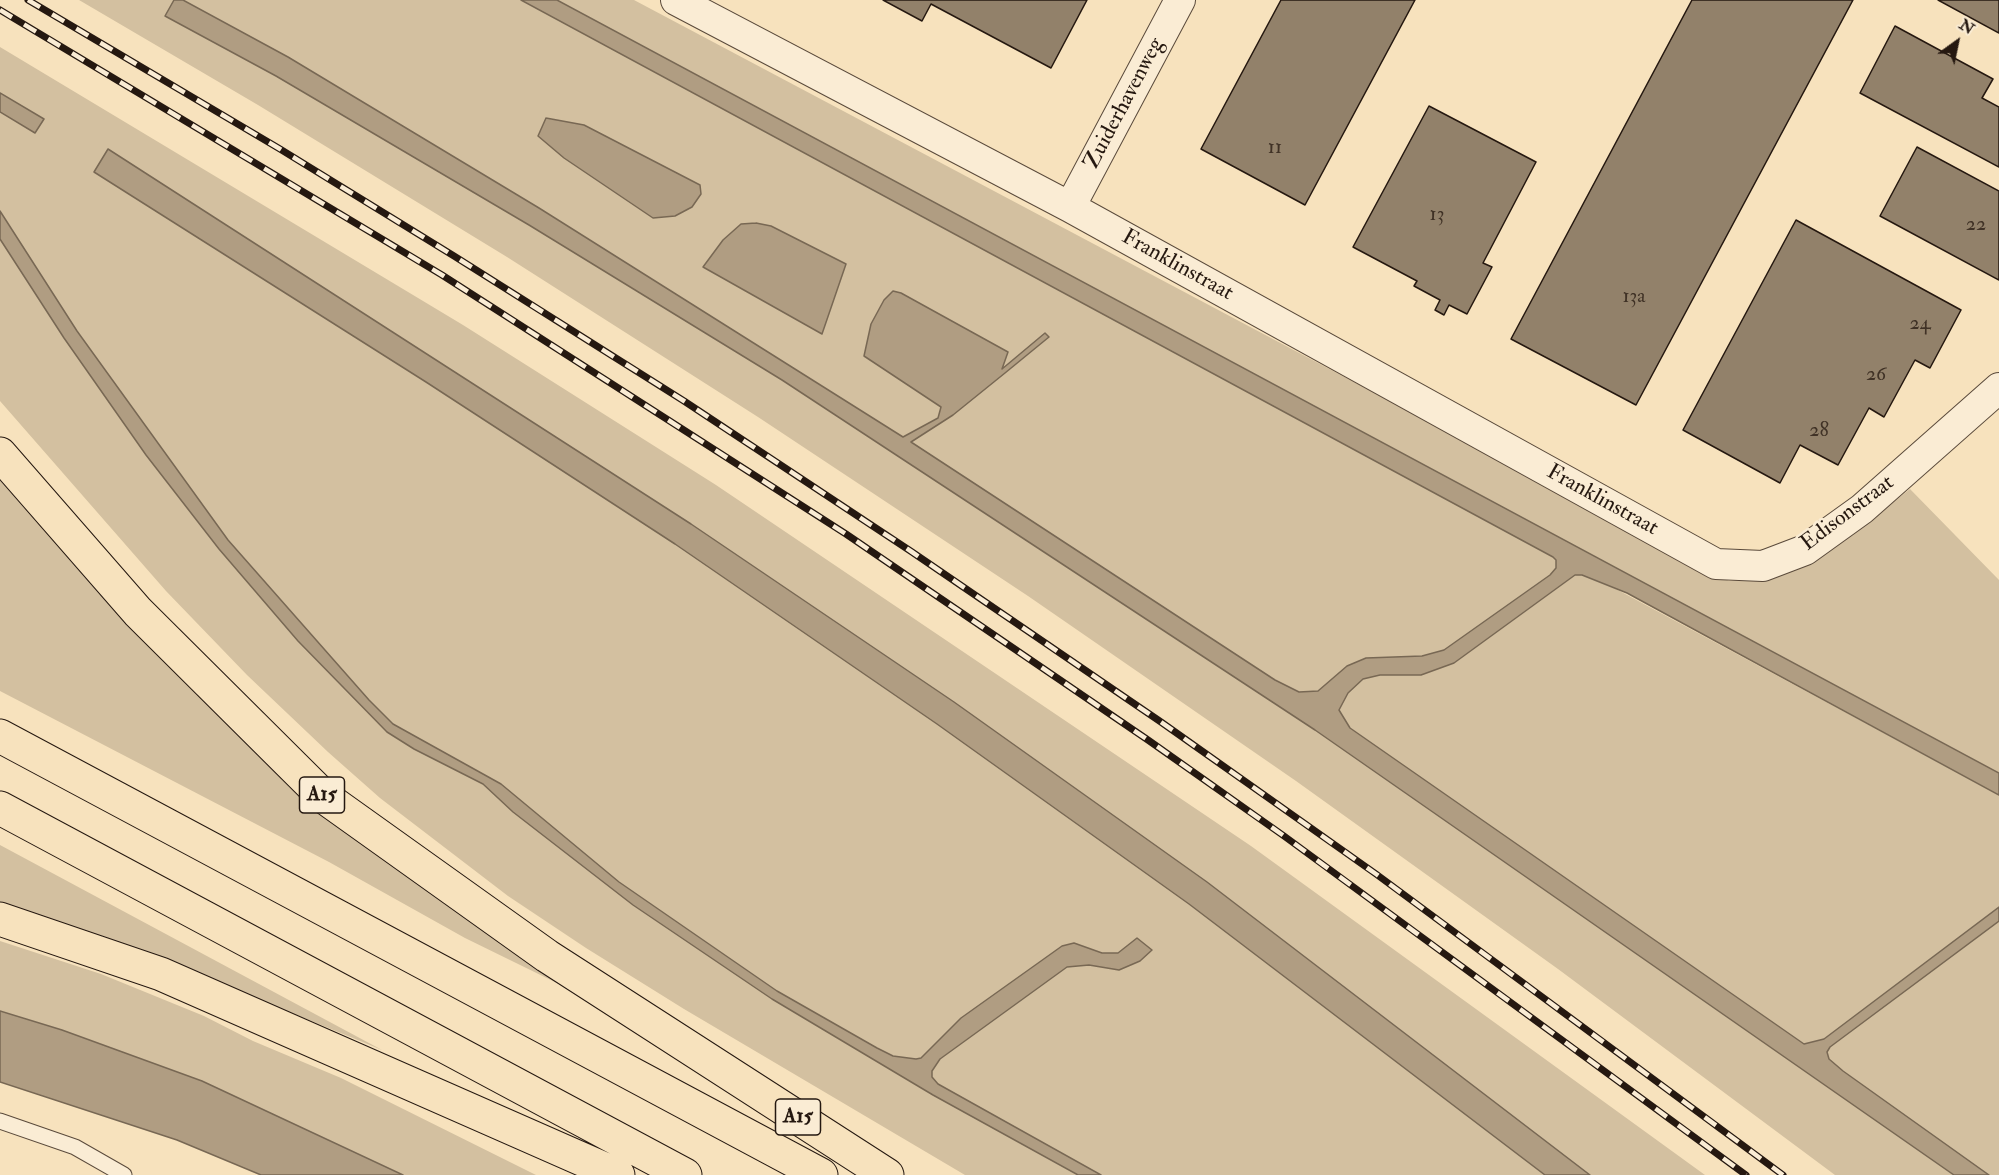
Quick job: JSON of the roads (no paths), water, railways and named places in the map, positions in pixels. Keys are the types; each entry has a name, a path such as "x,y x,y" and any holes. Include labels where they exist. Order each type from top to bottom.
{"highway":[{"name":"A15","path":"0,454 138,612 323,796 547,956 887,1175"},
{"name":"A15","path":"0,736 821,1175"},
{"path":"0,808 685,1175"},
{"path":"0,919 161,974 618,1175"}],"street":[{"name":"Franklinstraat","path":"676,0 1070,207 1673,540"},
{"name":"Zuiderhavenweg","path":"1070,207 1180,0"},
{"name":"Edisonstraat","path":"1673,540 1716,564 1763,566 1805,550 1862,509 1999,388"}],"lane":[{"path":"0,1122 75,1147 124,1175"}],"railway":[{"path":"28,0 280,149 454,256 684,401 912,552 1161,722 1376,874 1783,1175"},
{"path":"0,10 442,275 846,534 1148,740 1284,836 1746,1175"}]}
